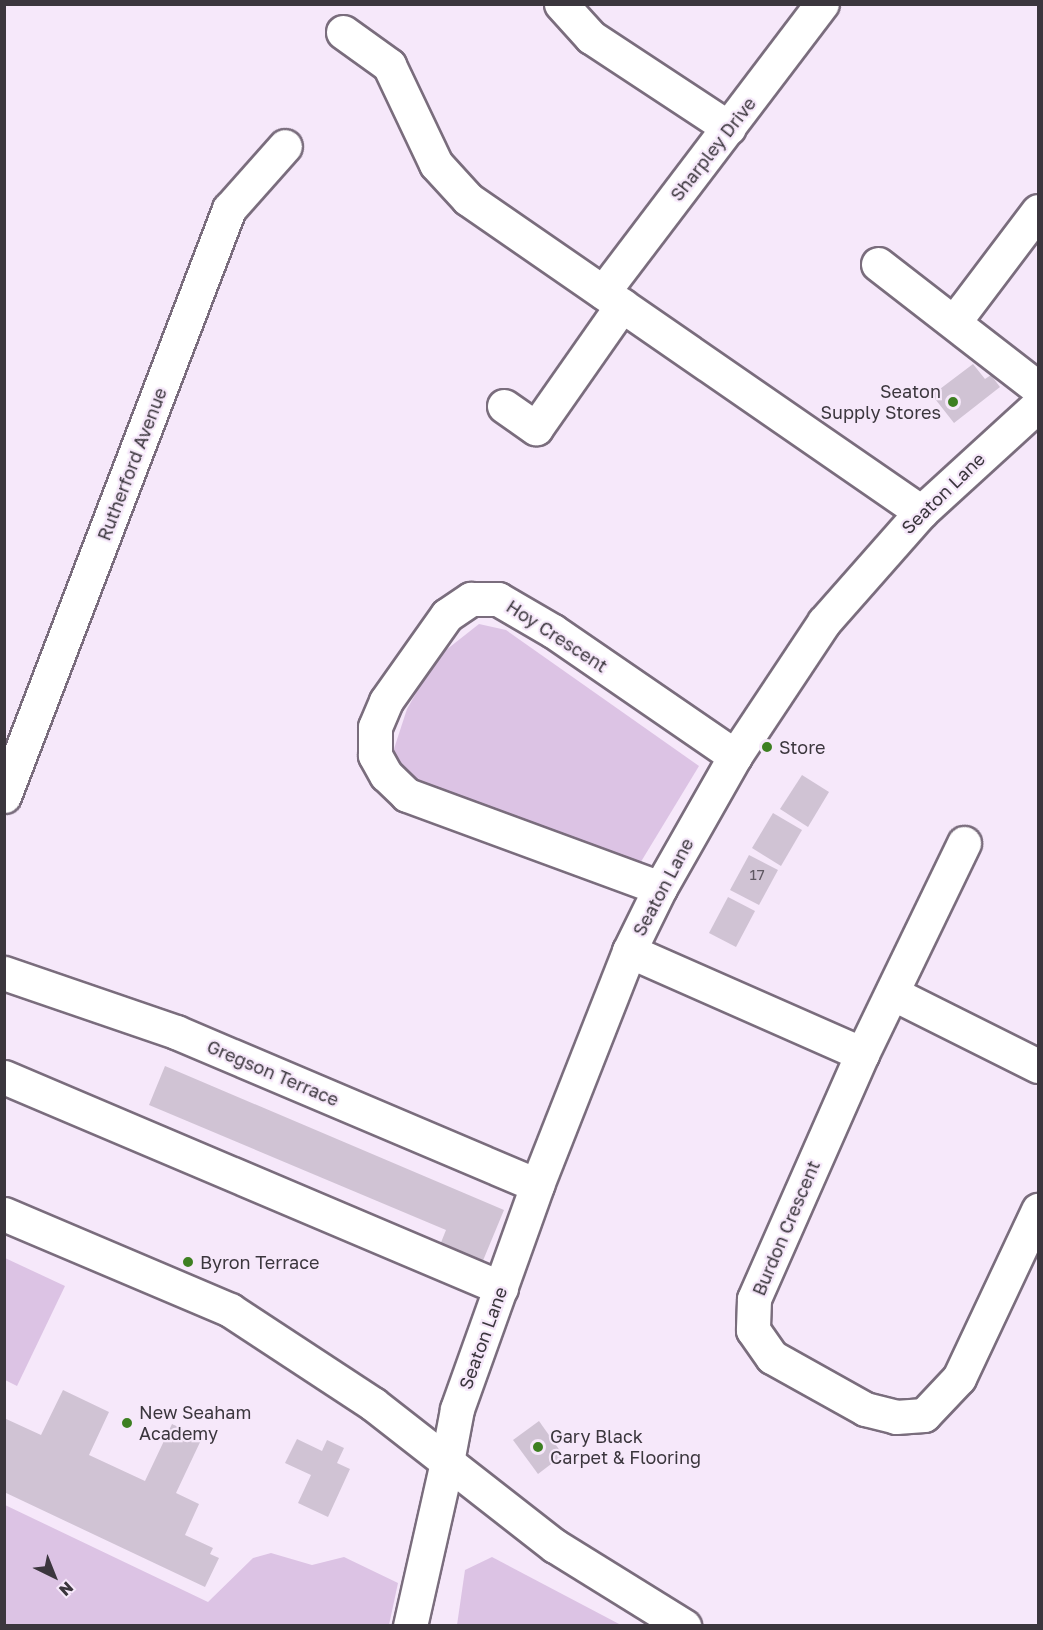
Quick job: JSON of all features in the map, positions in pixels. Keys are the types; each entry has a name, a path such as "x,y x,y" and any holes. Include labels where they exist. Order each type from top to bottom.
{"street":[{"path":"561,4 591,37 729,128"},
{"name":"Sharpley Drive","path":"504,406 536,428 613,298 729,128 822,4"},
{"path":"343,32 389,65 436,164 468,199 921,512"},
{"name":"Rutherford Avenue","path":"4,796 229,209 285,146"},
{"path":"954,322 1038,211"},
{"path":"879,264 1038,388"},
{"name":"Seaton Lane","path":"410,1626 457,1409 537,1185 629,951 660,888 735,756 824,622 921,512 1038,405"},
{"name":"Hoy Crescent","path":"660,888 407,795 386,775 375,755 375,727 386,701 447,615 471,598 498,599 554,631 735,756"},
{"name":"Burdon Crescent","path":"964,843 894,994 862,1054 754,1299 753,1330 772,1357 865,1409 896,1417 924,1415 959,1378 1038,1210"},
{"path":"629,951 862,1054"},
{"name":"Gregson Terrace","path":"4,973 176,1032 537,1185"},
{"path":"894,994 1038,1066"},
{"path":"4,1077 501,1288"},
{"path":"4,1214 230,1310 373,1404 555,1546 684,1626"}],"shaded area":[{"path":"479,624 506,630 699,766 639,865 420,788 391,758 407,709 420,686 446,650"},
{"path":"5,1258 65,1286 17,1386 5,1380"},
{"path":"5,1505 208,1602 253,1558 271,1553 312,1565 344,1557 398,1583 389,1625 5,1625"},
{"path":"492,1557 621,1625 457,1625 465,1570"}],"building":[{"path":"973,364 985,379 991,375 1000,387 954,423 932,395"},
{"path":"802,775 829,792 808,827 780,809"},
{"path":"773,813 802,830 781,866 752,848"},
{"path":"749,855 778,870 759,905 730,890"},
{"path":"728,897 755,911 736,947 709,933"},
{"path":"165,1066 504,1210 482,1263 440,1245 446,1230 149,1105"},
{"path":"63,1390 109,1412 89,1455 145,1481 172,1424 202,1438 176,1493 199,1504 185,1535 213,1548 210,1554 219,1558 205,1587 4,1492 4,1418 41,1435"},
{"name":"Gary Black Carpet & Flooring","path":"539,1421 563,1455 538,1474 513,1440"},
{"path":"297,1439 322,1451 327,1440 344,1448 337,1463 350,1469 328,1517 298,1503 311,1475 285,1463"}],"place":[{"name":"Seaton Supply Stores","path":"953,402"},
{"name":"Store","path":"767,747"},
{"name":"Byron Terrace","path":"188,1262"},
{"name":"New Seaham Academy","path":"127,1423"},
{"name":"Gary Black Carpet & Flooring","path":"538,1447"}]}
